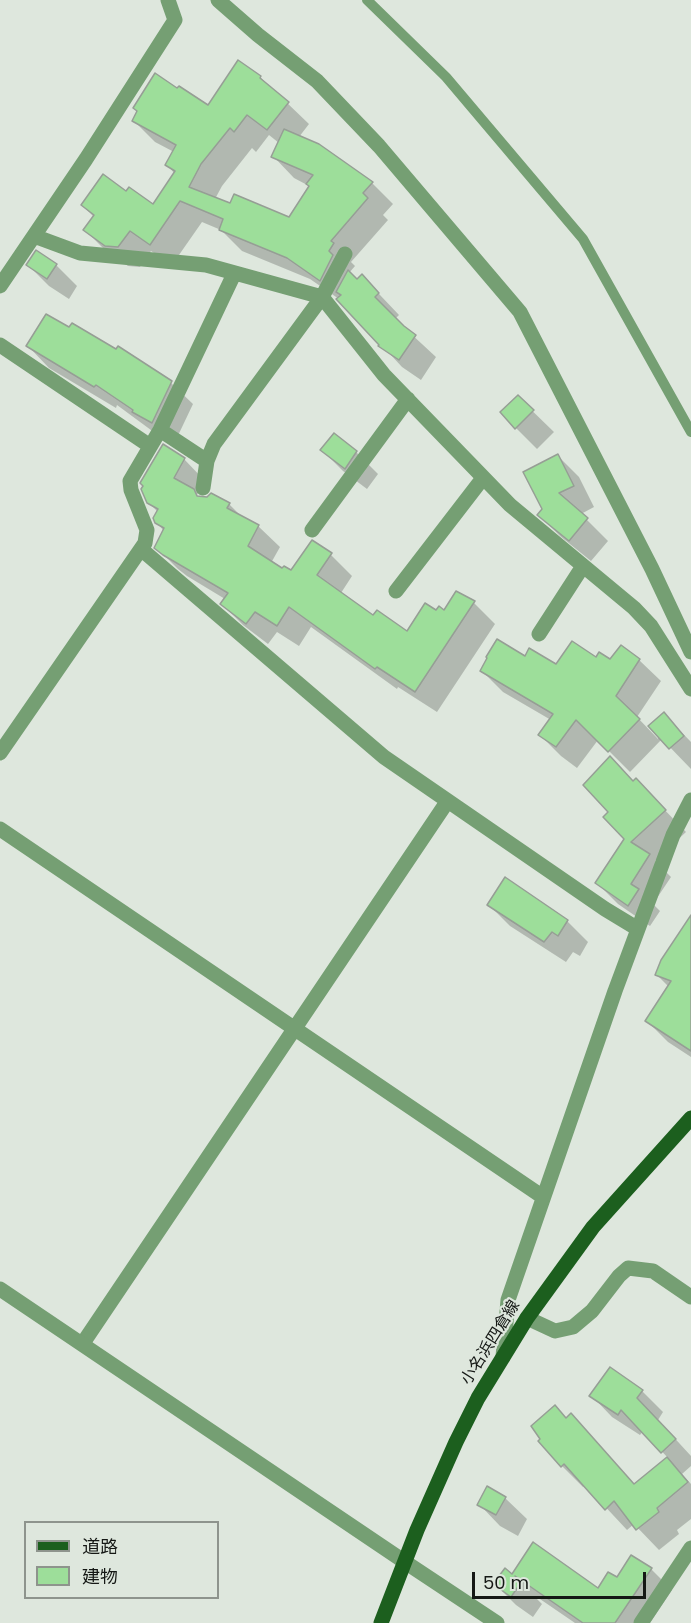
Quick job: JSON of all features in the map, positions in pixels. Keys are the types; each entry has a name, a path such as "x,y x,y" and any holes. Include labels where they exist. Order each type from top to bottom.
{"main road":[{"name":"小名浜四倉線","path":"381,1623 436,1485 456,1442 478,1398 527,1318 593,1227 691,1118"}],"street":[{"path":"0,286 175,20 168,0"},
{"path":"218,0 258,36 324,89 380,146 520,312 647,559 691,652"},
{"path":"34,236 80,253 206,265 322,297 384,375 483,478 510,505 634,609 651,626 691,689"},
{"path":"203,488 207,461 214,444 322,297 345,254"},
{"path":"0,753 145,543 147,531 131,490 130,481 160,430 234,274"},
{"path":"0,345 150,446"},
{"path":"312,530 408,399"},
{"path":"160,430 207,461"},
{"path":"396,591 483,478"},
{"path":"141,549 384,757 605,909 638,929"},
{"path":"539,634 583,566"},
{"path":"504,1357 507,1300 638,929 674,835 691,800"},
{"path":"83,1343 447,802"},
{"path":"0,829 543,1197"},
{"path":"527,1318 555,1331 573,1327 592,1311 628,1268 654,1271 691,1297"},
{"path":"0,1289 497,1623"},
{"path":"641,1623 691,1548"}],"lane":[{"path":"367,0 446,77 583,239 691,432"}],"building":[{"path":"238,60 261,76 260,78 289,102 267,130 247,115 234,132 230,128 201,164 189,187 230,203 234,194 289,217 309,186 306,184 313,175 271,157 284,129 319,144 373,182 363,193 368,198 331,241 334,243 329,251 333,255 320,281 287,258 219,230 223,219 180,201 150,245 130,231 118,247 105,246 83,230 94,215 81,205 103,174 126,191 129,187 153,204 175,171 165,165 176,145 132,121 137,111 133,108 155,73 208,105"},
{"path":"36,250 57,264 47,279 26,265"},
{"path":"348,270 357,279 362,274 379,293 375,297 416,335 399,360 378,346 336,299 341,295 336,292"},
{"path":"46,314 69,327 72,323 116,349 118,346 172,381 152,423 132,412 133,410 96,385 94,387 26,346"},
{"path":"518,395 534,410 515,429 500,412"},
{"path":"334,433 357,451 345,469 320,450"},
{"path":"163,444 185,458 174,478 194,489 197,496 207,497 211,493 230,503 227,508 259,525 248,546 282,568 284,566 291,570 312,540 332,553 317,575 373,615 377,610 407,631 425,603 436,610 439,606 444,610 456,591 475,601 415,692 377,667 375,669 289,607 277,626 255,612 246,624 220,604 228,593 154,548 164,528 155,523 153,518 158,509 147,503 141,489 143,486 140,483"},
{"path":"558,454 574,486 559,493 588,518 569,541 537,515 542,509 523,472"},
{"path":"497,639 525,656 529,648 556,664 572,641 596,657 599,652 610,659 621,645 640,659 616,696 640,719 608,752 576,720 556,747 538,735 553,714 480,671"},
{"path":"664,712 684,736 669,749 648,726"},
{"path":"610,756 633,781 636,778 666,810 631,842 650,854 631,884 639,889 628,906 595,883 624,839 603,817 608,812 583,785"},
{"path":"505,877 568,920 558,936 552,932 544,942 487,905"},
{"path":"691,915 691,1051 645,1021 671,981 655,975 661,960"},
{"path":"610,1367 643,1390 637,1398 676,1439 661,1453 621,1410 618,1415 589,1396"},
{"path":"555,1405 566,1418 571,1413 634,1484 667,1457 688,1482 657,1508 659,1512 636,1530 614,1501 605,1510 564,1464 561,1467 538,1441 540,1439 531,1426"},
{"path":"487,1486 506,1497 496,1515 477,1505"},
{"path":"533,1542 598,1588 608,1572 617,1577 631,1555 652,1568 615,1623 583,1623 515,1576 522,1581 511,1597 493,1584 505,1568 512,1574"}]}
